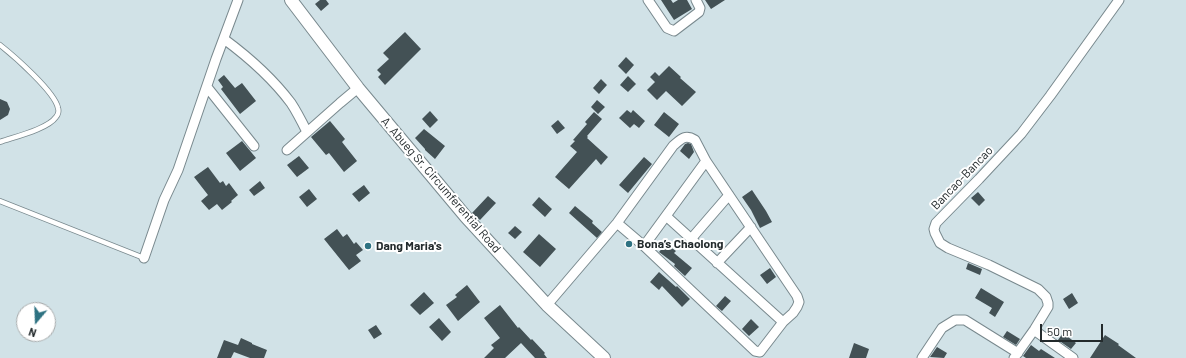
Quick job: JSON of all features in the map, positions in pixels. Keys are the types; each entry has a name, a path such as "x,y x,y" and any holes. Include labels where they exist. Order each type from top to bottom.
{"street":[{"path":"144,258 164,200 178,170 238,0"},
{"name":"A. Abueg Sr. Circumferential Road","path":"292,0 358,88 466,217 547,305 604,358"},
{"path":"648,0 667,28 674,31 699,12 700,8 696,0"},
{"name":"Bancao-Bancao","path":"1016,356 1048,307 1046,297 1038,289 989,265 948,248 940,243 936,237 934,228 943,214 979,179 1021,134 1119,0"},
{"path":"224,39 264,73 284,94 292,104 307,132"},
{"path":"207,87 254,146"},
{"path":"287,150 358,88"},
{"path":"547,305 617,223 673,146 684,138 688,137 695,140 706,161 797,296 799,302 797,307 783,322 760,352 755,351 644,246 617,223"},
{"path":"644,246 706,161"},
{"path":"691,239 729,195"},
{"path":"666,216 783,322"},
{"path":"717,263 751,227"},
{"path":"922,358 942,328 955,320 965,320 1016,356"},
{"path":"1034,330 1073,358"}],"lane":[{"path":"0,45 11,53 34,75 53,99 58,108 58,114 56,118 41,128 0,142"},
{"path":"0,201 144,258"}],"building":[{"path":"320,0 326,0 329,4 321,11 315,4"},
{"path":"661,0 671,0 673,3 678,0 687,0 692,9 674,20"},
{"path":"705,0 725,0 711,9"},
{"path":"405,32 421,49 385,85 378,77 381,74 377,70 389,59 383,53"},
{"path":"626,57 634,65 626,74 618,66"},
{"path":"669,66 696,92 682,106 666,91 657,100 647,90 655,82 650,77 655,72 659,76"},
{"path":"224,75 235,88 242,83 256,101 240,114 221,89 223,87 218,80"},
{"path":"628,76 636,84 628,92 620,85"},
{"path":"601,79 607,85 599,94 593,88"},
{"path":"0,99 7,102 10,109 8,115 0,120"},
{"path":"597,100 605,107 598,114 591,107"},
{"path":"627,110 631,113 633,110 645,121 639,128 634,124 630,128 619,118"},
{"path":"430,111 438,120 430,128 422,119"},
{"path":"594,112 602,119 587,136 587,138 608,157 601,165 596,159 569,189 555,177 577,152 570,146 575,141 573,140 587,124 585,122"},
{"path":"664,112 679,124 669,137 654,125"},
{"path":"558,120 565,128 557,134 551,126"},
{"path":"330,121 345,139 342,142 357,161 344,172 329,153 326,155 311,137"},
{"path":"424,129 445,146 435,159 415,138"},
{"path":"242,141 256,158 240,171 226,153"},
{"path":"685,144 691,144 694,152 689,159 680,151"},
{"path":"299,156 309,168 297,177 287,165"},
{"path":"644,157 652,164 628,193 619,185"},
{"path":"208,167 220,183 223,181 226,186 229,183 238,195 222,210 217,204 209,210 201,201 208,195 194,177"},
{"path":"260,181 265,188 254,196 249,190"},
{"path":"364,185 370,193 359,202 352,194"},
{"path":"309,189 317,199 307,207 299,197"},
{"path":"752,190 772,222 760,228 751,210 742,197"},
{"path":"978,192 985,200 979,206 971,198"},
{"path":"488,196 496,203 480,220 472,213"},
{"path":"539,197 552,209 545,217 532,205"},
{"path":"575,206 593,221 592,223 602,232 597,238 569,213"},
{"path":"515,226 522,232 515,239 508,233"},
{"path":"337,229 343,237 347,234 354,244 356,242 363,250 356,255 361,261 349,270 324,239"},
{"path":"539,234 556,249 540,267 523,252"},
{"path":"666,244 676,251 674,253 692,268 685,276 674,266 675,264 659,252"},
{"path":"968,263 982,269 980,275 966,269"},
{"path":"770,268 776,277 767,284 760,275"},
{"path":"659,272 676,287 677,286 690,299 682,307 662,286 659,290 650,282"},
{"path":"467,285 480,302 458,321 446,305 457,297 455,295"},
{"path":"981,288 1004,302 995,317 989,313 992,308 975,298"},
{"path":"424,292 434,303 420,315 410,305"},
{"path":"1072,293 1078,303 1069,309 1063,299"},
{"path":"725,296 731,301 722,311 716,306"},
{"path":"500,305 518,328 519,327 531,340 532,339 545,353 544,354 547,358 535,358 521,343 505,358 484,358 494,348 491,345 500,338 484,318"},
{"path":"439,318 451,332 442,341 429,327"},
{"path":"751,319 759,327 749,336 742,329"},
{"path":"376,325 382,334 374,339 368,330"},
{"path":"1007,331 1020,339 1016,345 1003,337"},
{"path":"1063,333 1076,343 1071,349 1058,340"},
{"path":"1105,335 1119,344 1118,345 1136,358 1090,358"},
{"path":"241,338 267,350 264,358 250,358 234,352 231,358 217,358 224,340 238,345"},
{"path":"854,343 869,349 866,358 849,358"},
{"path":"1031,345 1039,351 1041,349 1055,358 1026,358 1023,356"},
{"path":"937,347 947,353 944,358 930,357"}],"place":[{"name":"Bona’s Chaolong","path":"629,244"},
{"name":"Dang Maria's","path":"368,246"}]}
